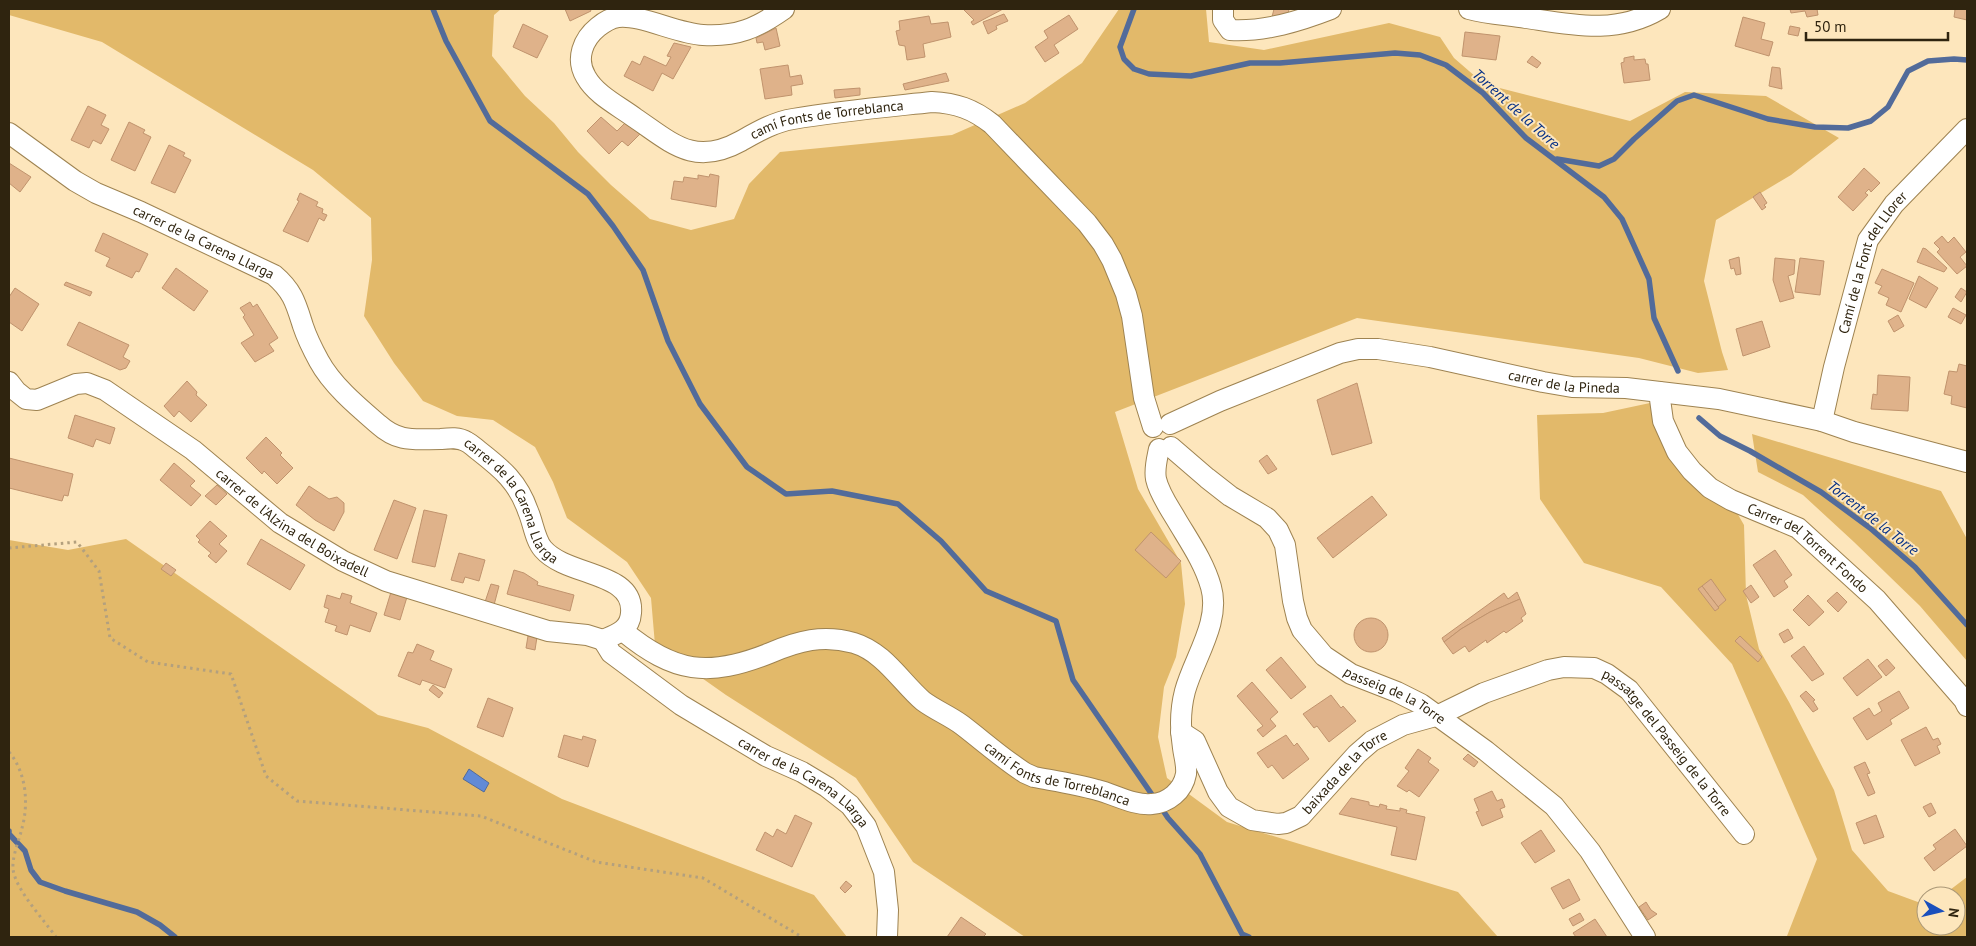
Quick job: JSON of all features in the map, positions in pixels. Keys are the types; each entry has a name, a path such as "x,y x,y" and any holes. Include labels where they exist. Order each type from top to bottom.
{"street":[{"name":"camí Fonts de Torreblanca","path":"623,631 655,655 681,666 717,669 733,666 806,640 834,638 857,644 869,650 882,660 925,702 962,725 1025,773 1034,777 1098,790 1142,804 1152,804 1162,801 1179,790 1186,774 1182,732 1182,702 1210,624 1213,605 1212,589 1199,558 1169,508 1156,481 1155,471 1165,448 1177,436 1162,426 1144,398 1132,316 1126,294 1112,260 1103,244 1087,223 997,129 978,113 950,103 932,102 859,110 779,122 736,143 711,152 685,151 659,135 599,92 589,82 581,65 581,53 585,42 592,32 610,20 619,17 685,32 718,35 739,33 752,28 784,9"},
{"path":"1223,9 1223,20 1230,30 1244,31 1286,24 1331,9"},
{"path":"1469,9 1588,27 1624,23 1660,9"},
{"name":"Camí de la Font del Llorer","path":"1822,422 1834,367 1868,240 1894,204 1967,129"},
{"name":"carrer de la Carena Llarga","path":"9,133 75,181 96,193 141,212 274,275 284,284 294,298 320,362 338,386 392,436 408,439 456,438 467,442 497,464 518,489 525,501 542,548 551,557 566,566 616,584 627,592 632,607 630,619 623,631"},
{"name":"carrer de la Pineda","path":"1162,426 1258,385 1340,353 1358,349 1378,349 1562,385 1659,392 1719,400 1822,422 1967,462"},
{"name":"carrer de l'Alzina del Boixadell","path":"9,382 26,399 38,400 76,384 87,384 105,390 193,450 280,523 343,561 386,581 548,631 588,635 603,640"},
{"name":"Carrer del Torrent Fondo","path":"1659,392 1663,421 1678,452 1692,471 1710,488 1731,500 1798,528 1877,600 1964,700 1967,706"},
{"name":"passeig de la Torre","path":"1165,448 1236,500 1267,518 1278,530 1286,545 1297,618 1302,630 1324,656 1351,674 1397,692 1439,715 1554,806 1590,851 1645,937"},
{"path":"603,640 623,631"},
{"name":"carrer de la Carena Llarga","path":"603,640 611,653 681,705 724,733 766,756 802,772 827,787 850,806 866,826 884,872 891,934"},
{"name":"passatge del Passeig de la Torre","path":"1439,715 1484,693 1548,670 1564,666 1594,668 1608,674 1629,690 1744,834"},
{"name":"baixada de la Torre","path":"1182,732 1195,741 1218,792 1230,807 1244,817 1278,824 1294,821 1305,812 1357,754 1372,741 1403,725 1439,715"}],"path":[{"path":"9,548 77,542 99,571 110,638 148,662 231,674 266,776 297,801 481,816 596,862 703,878 802,937"},
{"path":"9,752 16,761 23,778 26,806 13,869 19,887 56,937"}],"shaded area":[{"path":"9,9 501,9 494,15 492,56 525,96 554,123 578,152 611,185 650,219 691,230 734,219 749,184 780,152 952,135 1025,103 1082,63 1119,9 1206,9 1209,42 1264,50 1389,23 1440,37 1454,58 1484,84 1630,121 1685,92 1766,96 1839,138 1791,175 1716,220 1704,281 1728,370 1698,373 1639,358 1357,318 1115,412 1138,489 1181,563 1185,604 1176,657 1164,687 1158,737 1167,778 1227,822 1458,892 1498,937 1025,937 913,862 856,778 726,695 655,645 651,598 627,562 567,518 553,482 535,447 493,420 457,416 423,401 394,363 364,316 372,260 371,218 313,170 102,42 9,15"},
{"path":"1650,403 1657,431 1729,499 1744,525 1746,595 1759,649 1789,702 1834,790 1852,850 1888,891 1916,901 1916,936 1966,936 1966,886 1955,886 1967,877 1967,937 1787,936 1817,859 1732,664 1661,587 1584,563 1540,499 1537,415 1603,413"},
{"path":"1752,434 1941,491 1967,539 1967,661 1920,606 1803,495 1758,472"},
{"path":"126,539 378,715 428,728 562,799 814,895 847,937 9,937 9,540 68,550"}],"water":[{"path":"469,769 489,783 484,792 463,779"}],"building":[{"path":"565,9 590,9 591,11 570,21"},
{"path":"963,9 1003,9 973,25 971,22 974,20"},
{"path":"1274,9 1289,9 1288,14 1272,17"},
{"path":"1790,9 1817,9 1818,15 1807,17 1805,11 1791,13"},
{"path":"1952,9 1967,9 1967,20 1954,17 1955,10"},
{"path":"1004,14 1008,21 996,26 997,29 988,34 983,22"},
{"path":"1069,15 1078,29 1054,45 1059,53 1045,62 1035,47 1048,38 1044,31"},
{"path":"929,16 931,24 948,22 951,37 923,44 925,57 907,60 905,46 899,45 896,31 900,30 899,21"},
{"path":"1743,17 1765,23 1761,39 1773,42 1769,56 1735,46"},
{"path":"523,24 548,36 537,58 513,47"},
{"path":"1790,26 1800,28 1798,36 1788,34"},
{"path":"776,28 780,46 765,50 763,42 757,43 756,38"},
{"path":"1465,32 1500,36 1496,60 1462,56"},
{"path":"674,43 691,47 673,79 662,73 653,91 624,76 632,61 640,65 644,56 666,66 671,57 667,56"},
{"path":"1532,56 1541,63 1537,68 1527,62"},
{"path":"1634,56 1634,60 1645,59 1646,64 1648,64 1650,80 1624,83 1621,63 1624,62 1624,58"},
{"path":"788,65 790,77 801,75 803,84 791,86 792,95 765,99 760,69"},
{"path":"1772,67 1780,68 1782,89 1769,86"},
{"path":"946,73 949,81 905,90 903,84"},
{"path":"860,88 860,95 835,98 834,90"},
{"path":"88,106 106,115 101,125 109,129 101,144 93,140 89,148 71,140"},
{"path":"601,117 617,131 625,123 640,134 628,146 622,141 609,154 587,131"},
{"path":"129,122 145,130 143,133 151,137 135,171 111,160"},
{"path":"169,145 185,153 183,156 191,160 175,193 151,183"},
{"path":"9,163 31,177 20,192 9,183"},
{"path":"1864,168 1880,183 1871,192 1869,189 1865,193 1868,195 1853,211 1838,197"},
{"path":"710,174 719,176 716,207 671,199 674,181 683,182 684,177 698,179 698,175 709,177"},
{"path":"1760,192 1767,203 1764,205 1766,207 1762,210 1753,197"},
{"path":"300,193 318,202 316,206 323,209 322,213 327,215 324,221 319,218 308,242 283,231 299,201 297,200"},
{"path":"103,233 148,254 139,272 136,271 132,278 106,266 110,258 95,251"},
{"path":"1942,236 1948,243 1954,237 1966,252 1960,257 1967,266 1957,274 1937,252 1940,249 1934,243"},
{"path":"1923,248 1947,268 1944,272 1917,262"},
{"path":"1739,257 1741,274 1736,275 1734,268 1731,269 1729,260"},
{"path":"1775,258 1795,260 1794,274 1788,276 1794,298 1780,302 1773,280"},
{"path":"1800,258 1824,261 1820,295 1795,292"},
{"path":"176,268 208,291 194,311 162,288"},
{"path":"1882,269 1914,283 1901,312 1886,305 1889,298 1878,293 1882,286 1875,283"},
{"path":"1919,276 1938,288 1926,308 1909,299"},
{"path":"66,282 92,292 90,296 64,285"},
{"path":"15,288 39,304 22,331 9,322 9,297"},
{"path":"1961,288 1967,292 1961,302 1955,297"},
{"path":"250,302 253,307 257,304 278,338 269,344 274,351 255,362 241,343 254,335 240,308"},
{"path":"1953,308 1966,315 1961,324 1948,317"},
{"path":"1898,315 1904,326 1894,332 1888,321"},
{"path":"1762,321 1770,347 1743,356 1736,329"},
{"path":"79,322 129,345 123,357 130,361 126,368 120,370 67,345"},
{"path":"1959,364 1967,366 1967,408 1951,404 1952,396 1944,394 1949,371 1957,372"},
{"path":"1878,375 1910,377 1908,411 1871,409 1873,394 1877,395"},
{"path":"187,381 197,392 196,395 207,405 191,422 179,411 174,417 164,406"},
{"path":"1357,383 1372,443 1332,455 1317,400"},
{"path":"75,415 115,428 110,444 96,439 93,447 68,438"},
{"path":"266,437 282,453 280,455 293,468 277,484 264,471 262,474 246,458"},
{"path":"1267,455 1277,469 1268,474 1259,461"},
{"path":"9,458 73,474 68,496 64,495 62,501 9,488"},
{"path":"174,463 195,481 190,486 201,495 191,506 160,480"},
{"path":"217,485 227,494 216,505 205,496"},
{"path":"309,486 329,499 337,497 344,503 344,512 334,531 315,520 296,505"},
{"path":"1372,496 1387,515 1333,558 1317,538"},
{"path":"394,500 416,508 397,559 374,550"},
{"path":"424,510 447,515 435,567 412,562"},
{"path":"210,521 227,536 219,544 227,551 216,563 208,556 211,553 198,542 200,540 196,536"},
{"path":"1151,532 1181,561 1166,578 1135,550"},
{"path":"261,539 305,565 290,590 247,564"},
{"path":"1775,550 1792,575 1784,581 1788,587 1774,597 1753,565"},
{"path":"459,553 485,560 479,581 465,577 463,583 451,580"},
{"path":"166,563 176,570 171,576 161,569"},
{"path":"514,570 524,573 538,582 537,585 574,595 570,611 507,594"},
{"path":"1711,579 1726,600 1718,607 1702,586"},
{"path":"491,584 499,586 494,605 485,602"},
{"path":"1751,585 1759,597 1751,603 1743,591"},
{"path":"1702,586 1719,608 1715,611 1698,589"},
{"path":"391,592 407,597 400,620 384,615"},
{"path":"1517,592 1520,599 1490,612 1461,629 1444,642 1442,638 1504,593 1508,599"},
{"path":"1837,592 1847,602 1838,612 1827,601"},
{"path":"342,593 352,596 350,603 377,613 370,632 350,625 347,635 335,631 337,626 325,622 329,609 324,607 327,595 340,599"},
{"path":"1808,595 1824,612 1809,626 1793,610"},
{"path":"1520,599 1526,614 1521,618 1523,621 1506,633 1504,631 1487,643 1486,640 1469,652 1465,646 1453,654 1444,642 1461,629 1490,612"},
{"path":"1371,618 1378,619 1383,623 1387,628 1387,642 1383,647 1378,651 1371,652 1364,651 1359,647 1355,642 1354,635 1355,628 1359,623 1364,619"},
{"path":"1788,629 1793,638 1784,643 1779,634"},
{"path":"528,636 537,637 535,650 526,648"},
{"path":"1740,636 1762,657 1758,662 1735,641"},
{"path":"417,644 434,651 430,660 452,669 445,688 422,680 420,685 398,676 408,652 413,653"},
{"path":"1804,646 1824,674 1812,681 1791,656"},
{"path":"1281,657 1306,687 1291,699 1266,670"},
{"path":"1868,659 1882,677 1857,696 1843,678"},
{"path":"1887,659 1895,668 1886,676 1878,666"},
{"path":"1252,682 1278,712 1270,719 1276,726 1263,737 1257,730 1263,726 1237,696"},
{"path":"433,685 443,693 439,698 429,690"},
{"path":"1806,691 1815,700 1813,701 1818,709 1813,712 1800,696"},
{"path":"1899,691 1909,708 1890,720 1892,724 1867,740 1853,718 1869,708 1874,716 1882,711 1878,703"},
{"path":"1331,695 1341,708 1343,706 1356,721 1329,742 1317,726 1314,728 1303,714"},
{"path":"488,698 513,708 503,737 477,727"},
{"path":"1926,727 1933,740 1938,738 1941,744 1937,746 1940,753 1915,766 1901,740"},
{"path":"564,735 582,740 583,736 596,740 588,767 558,757"},
{"path":"1286,735 1294,746 1297,743 1309,759 1283,779 1272,765 1268,768 1257,753"},
{"path":"1418,749 1431,758 1428,762 1439,770 1419,797 1409,790 1407,792 1397,786 1409,771 1405,768"},
{"path":"1468,754 1478,762 1474,767 1463,759"},
{"path":"1865,762 1870,773 1867,774 1875,793 1868,796 1854,767"},
{"path":"1492,791 1497,801 1502,799 1505,807 1500,809 1503,817 1482,826 1476,812 1479,811 1474,799"},
{"path":"1351,798 1369,802 1369,805 1379,807 1380,804 1387,806 1386,809 1400,811 1400,808 1407,810 1406,813 1425,817 1416,860 1391,855 1397,827 1339,814"},
{"path":"1931,803 1936,813 1929,817 1923,807"},
{"path":"795,815 812,823 792,867 756,850 765,832 773,837 777,829 786,834"},
{"path":"1876,815 1884,837 1864,844 1856,823"},
{"path":"1955,829 1967,846 1934,871 1924,858 1936,849 1933,845"},
{"path":"1541,830 1555,851 1535,863 1521,843"},
{"path":"1569,879 1580,900 1563,909 1551,888"},
{"path":"846,881 852,886 845,893 840,888"},
{"path":"1646,902 1651,910 1657,914 1648,920 1639,907"},
{"path":"1580,913 1584,920 1573,926 1569,919"},
{"path":"961,917 986,934 983,937 947,937"},
{"path":"1595,919 1607,937 1576,937 1573,933"}],"waterway":[{"path":"433,9 446,41 490,121 588,194 613,226 643,270 668,341 700,404 747,467 786,494 832,491 898,504 941,541 986,591 1056,621 1073,680 1155,799"},
{"name":"Torrent de la Torre","path":"1134,9 1120,47 1124,59 1134,69 1149,74 1191,76 1250,63 1280,63 1395,53 1420,55 1446,65 1483,93 1526,138 1604,197 1622,219 1649,279 1654,318 1678,371"},
{"path":"1557,159 1599,166 1614,159 1677,101 1694,95 1768,119 1815,127 1848,128 1871,121 1888,107 1908,71 1928,61 1967,60"},
{"name":"Torrent de la Torre","path":"1699,418 1720,436 1821,492 1870,528 1915,567 1967,625"},
{"path":"1160,806 1168,818 1200,854 1242,934 1249,937"},
{"path":"9,831 9,834 25,851 31,870 40,882 137,912 160,925 175,937"}]}
